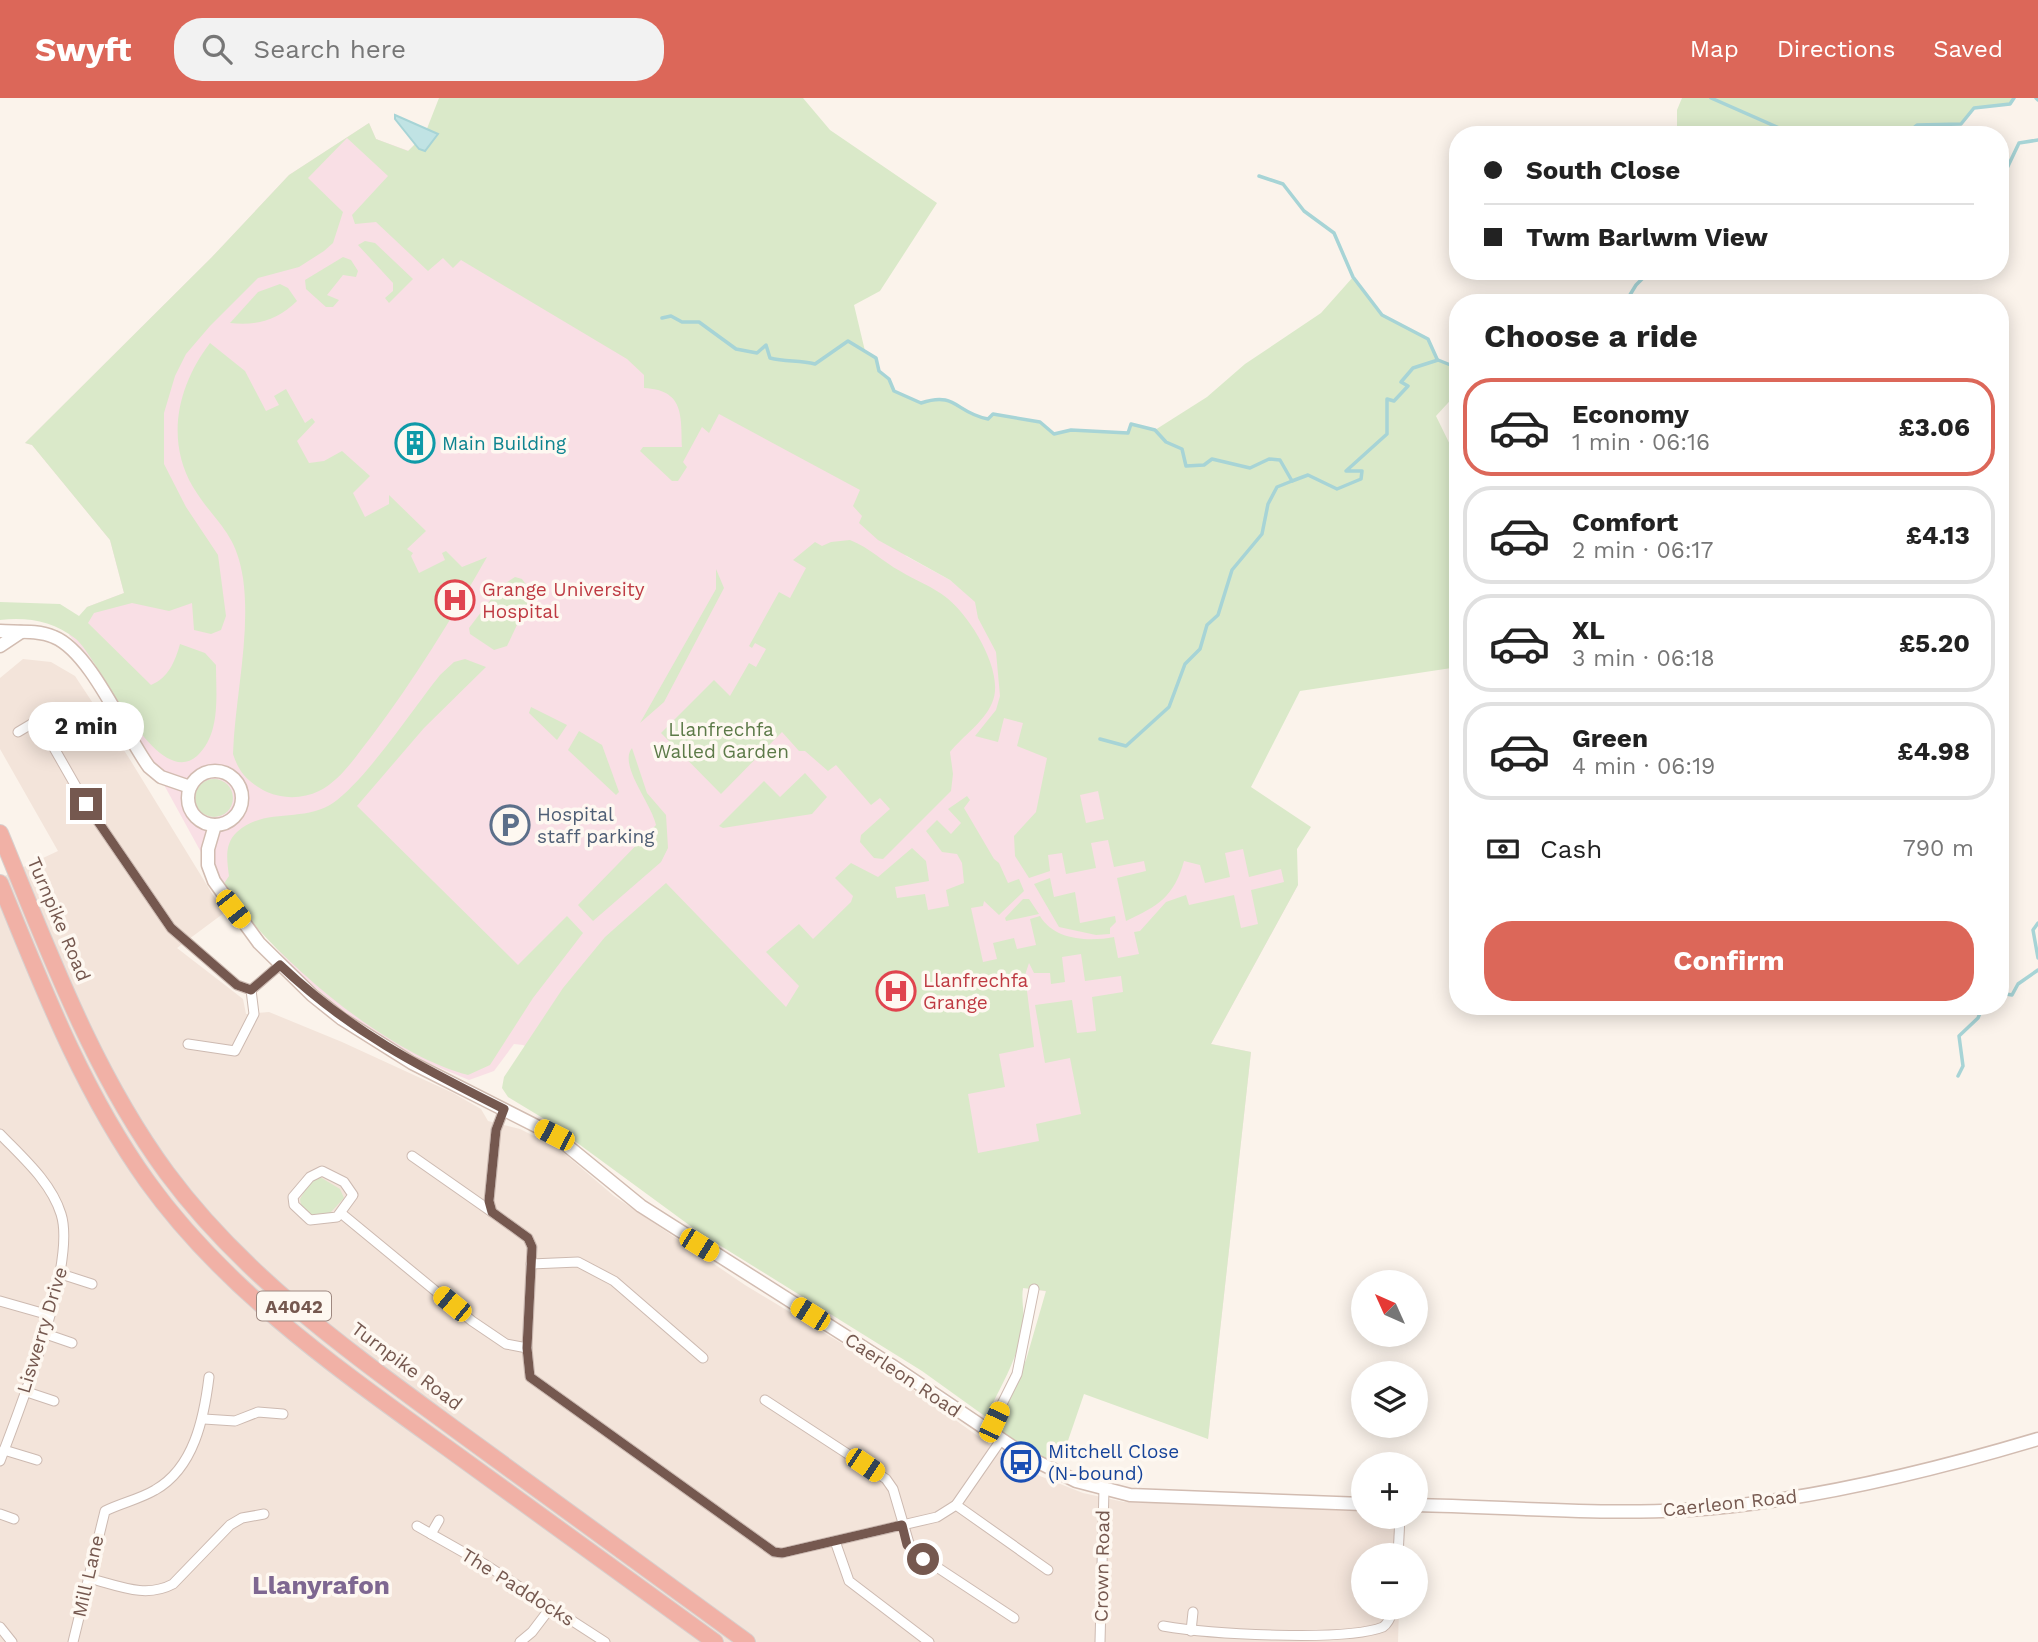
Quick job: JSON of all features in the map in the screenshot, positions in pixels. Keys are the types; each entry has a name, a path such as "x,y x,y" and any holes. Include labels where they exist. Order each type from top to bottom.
{"highway":[{"name":"Turnpike Road","path":"0,833 65,989 106,1075 167,1173 214,1232 246,1265 380,1374 747,1642"},
{"name":"A4042","path":"0,883 47,999 87,1083 148,1181 199,1245 295,1333 357,1382 715,1642"}],"main road":[{"path":"0,631 54,637 71,647 84,662 144,760 161,777 190,787"},
{"path":"0,646 21,632"},
{"path":"218,772 227,774 239,788 241,806 230,821 215,825 206,824 192,814 188,797 190,787 200,776 218,772"},
{"name":"Caerleon Road","path":"215,825 208,849 208,865 214,881 259,943 312,995 373,1040 554,1135 641,1206 891,1365 1001,1440 1056,1472 1104,1489 1165,1499 1351,1504"},
{"name":"Caerleon Road","path":"1428,1505 1656,1511 1731,1507 1856,1488 2038,1439"}],"street":[{"path":"18,732 55,710"},
{"path":"38,720 86,804 171,928 237,985 251,990"},
{"path":"251,990 280,965"},
{"path":"188,1044 235,1051 254,1014 251,990"},
{"path":"492,1212 489,1201 496,1130 504,1109"},
{"name":"Liswerry Drive","path":"0,1134 44,1181 56,1202 66,1244 61,1274 49,1315 0,1461"},
{"path":"412,1156 528,1238 532,1247 527,1348 530,1377 774,1552 782,1553 937,1517 956,1505 1001,1440"},
{"path":"322,1171 350,1187 353,1195 342,1214 310,1220 294,1205 293,1198 310,1177 322,1171"},
{"path":"342,1214 472,1321 506,1344 527,1348"},
{"path":"531,1264 578,1262 614,1281 704,1358"},
{"path":"61,1274 92,1284"},
{"path":"988,1432 1017,1374 1034,1289"},
{"path":"0,1301 49,1315"},
{"path":"43,1333 72,1343"},
{"path":"209,1377 204,1419 235,1421 258,1412 283,1413"},
{"path":"24,1391 54,1401"},
{"path":"765,1401 886,1479 893,1489 911,1550 1014,1618"},
{"name":"Mill Lane","path":"72,1642 105,1511 166,1483 189,1451 204,1419"},
{"path":"4,1450 37,1460"},
{"name":"Crown Road","path":"1100,1642 1104,1489"},
{"path":"956,1505 1048,1570"},
{"path":"0,1514 14,1519"},
{"path":"88,1578 146,1592 164,1589 173,1584 230,1525 242,1518 264,1514"},
{"path":"431,1534 439,1520"},
{"name":"The Paddocks","path":"417,1527 605,1642"},
{"path":"835,1541 849,1581 929,1642"},
{"path":"520,1642 532,1632 551,1607"},
{"path":"1191,1631 1193,1612"},
{"path":"1163,1626 1241,1639 1320,1640 1365,1634 1384,1626 1387,1620"},
{"path":"0,1627 12,1642"}],"shaded area":[{"path":"369,123 376,139 409,151 850,471 906,556 950,580 1246,822 1298,885 1211,1044 1251,1052 1208,1439 1053,1293 1024,1287 1015,1306 523,1045 514,1044 494,1071 469,1080 426,1062 356,1021 300,975 231,897 208,865 101,670 69,635 87,607 124,593 110,540 32,445 25,443 212,257 289,175"},
{"path":"23,659 51,662 75,676 224,913 177,948 243,999 246,1014 269,1012 342,1042 453,1093 481,1109 488,1121 520,1129 558,1148 614,1196 745,1285 881,1367 1003,1454 1040,1476 1083,1493 1124,1502 1351,1509 1351,1529 1401,1529 1403,1543 1351,1543 1351,1620 1399,1620 1398,1642 0,1642 0,878 58,851 0,749 0,678"}],"green space":[{"path":"439,98 803,98 830,130 937,203 880,291 854,305 865,351 876,358 879,371 889,379 894,391 921,403 933,400 949,401 988,419 993,414 1040,422 1055,434 1071,430 1128,433 1131,424 1155,430 1207,397 1245,364 1321,313 1353,277 1382,315 1428,339 1438,360 1449,364 1449,402 1436,416 1449,443 1449,668 1300,691 1251,787 1311,827 1297,849 1298,885 1211,1044 1251,1052 1208,1439 1084,1394 1061,1461 1034,1455 994,1429 1026,1360 1046,1291 1023,1288 1021,1338 986,1417 922,1371 700,1233 546,1120 508,1097 502,1088 504,1077 563,988 605,937 666,883 786,1007 799,986 766,952 799,924 813,939 851,902 853,896 835,878 851,863 878,877 912,848 926,861 929,881 895,887 897,898 925,894 928,910 949,906 946,890 964,883 962,863 957,854 942,852 926,831 937,820 951,834 961,823 948,809 967,796 970,800 964,808 999,863 1008,883 1019,879 1024,891 999,915 984,901 983,906 971,908 983,962 997,959 993,943 1014,938 1017,949 1036,945 1030,919 1040,916 1046,924 1063,935 1083,939 1114,937 1118,958 1139,954 1134,932 1140,931 1166,902 1186,895 1189,905 1234,895 1241,928 1258,924 1251,890 1284,882 1281,869 1249,877 1243,849 1225,853 1230,877 1205,883 1200,865 1184,861 1170,892 1156,905 1126,921 1117,878 1146,871 1144,861 1114,867 1108,840 1091,843 1096,868 1066,874 1062,853 1048,855 1050,871 1029,878 1015,856 1014,836 1036,812 1047,758 1017,746 1023,723 1004,718 998,742 975,736 996,710 1000,696 996,652 978,618 975,602 950,580 878,540 859,523 862,516 853,506 860,490 719,414 709,433 702,427 683,462 687,467 678,481 672,481 640,451 643,447 682,447 680,415 673,399 657,390 644,388 644,375 627,359 461,260 453,268 443,258 428,271 376,222 355,224 352,215 388,176 347,138 308,178 343,212 333,243 299,267 258,278 210,326 186,354 175,376 164,413 164,464 186,507 218,555 226,616 221,630 211,634 194,630 192,603 169,611 132,603 94,613 88,623 151,685 170,669 180,644 205,653 216,665 216,714 205,747 197,756 181,762 164,756 130,719 76,639 49,624 20,619 0,620 0,602 60,604 79,616 87,607 124,593 110,540 32,445 25,443 212,257 289,175 369,123 376,139 408,151 415,144 419,149","holes":["1098,791 1104,819 1086,823 1080,795","1081,954 1085,981 1121,976 1123,992 1092,997 1096,1031 1077,1033 1072,1000 1035,1005 1045,1063 1070,1058 1081,1114 1036,1124 1039,1141 978,1153 968,1094 1005,1087 999,1054 1034,1047 1025,975 1029,963 1034,973 1050,973 1051,984 1065,982 1062,957"]},
{"path":"1682,98 2014,98 2010,104 1975,108 1961,124 1917,126 1677,126 1677,110"},
{"path":"365,241 375,243 413,279 389,303 385,298 393,291 393,283 358,245"},
{"path":"343,257 351,260 358,271 356,277 343,275 327,295 339,300 333,307 326,307 306,289 305,280"},
{"path":"280,284 288,288 297,301 290,308 266,320 230,323 258,292"},
{"path":"210,343 245,371 266,411 279,405 274,396 286,389 305,423 312,418 315,422 297,441 309,463 324,461 342,451 370,476 353,493 365,517 389,504 389,495 426,531 407,549 413,553 411,556 419,573 445,560 442,553 446,551 462,567 487,557 432,649 371,737 334,781 306,796 280,796 261,789 238,767 233,754 244,644 243,578 230,538 193,487 179,450 179,413 183,394 199,359"},
{"name":"Llanfrechfa Walled Garden","path":"850,540 906,575 936,590 956,606 975,631 990,661 994,676 995,691 988,710 950,752 953,774 951,791 883,859 874,858 860,842 861,835 890,809 880,798 871,805 836,765 828,771 805,751 799,751 782,732 721,794 661,733 714,680 730,696 749,663 756,667 766,649 755,643 752,648 749,646 779,592 790,598 806,568 793,560 815,542 822,546"},
{"path":"716,569 724,588 664,702 640,723 716,589"},
{"path":"515,577 522,579 532,593 507,646 494,650 470,634 469,628 501,586"},
{"path":"465,659 486,667 424,728 357,806 518,965 567,916 583,933 533,998 490,1065 468,1075 436,1064 402,1046 332,998 270,941 223,885 229,876 228,847 237,832 259,820 310,812 333,803 360,778 440,675 454,662"},
{"path":"531,707 567,725 557,740 529,713"},
{"path":"579,731 602,745 619,792 616,795 568,750"},
{"path":"632,748 647,793 666,815 668,848 661,862 593,921 578,905 656,825 632,774 629,755"},
{"path":"805,773 827,797 812,814 723,828 719,826 764,781 780,797"},
{"path":"214,779 228,784 233,798 228,812 214,817 200,812 195,798 200,784"},
{"path":"1050,878 1054,897 1075,892 1080,923 1115,916 1116,922 1110,928 1110,934 1096,935 1059,927 1034,884"},
{"path":"1023,899 1029,899 1039,914 1006,921 1005,918"},
{"path":"320,1177 340,1189 344,1198 330,1213 310,1215 301,1205 300,1199 311,1180"}],"water":[{"path":"395,115 438,134 425,151 419,149 395,119"}],"waterway":[{"path":"1711,98 1775,126"},
{"path":"1916,126 1961,124 1974,108 2010,104 2014,98"},
{"path":"2009,164 2019,143 2038,140"},
{"path":"1259,176 1283,184 1304,211 1334,233 1353,277 1382,315 1428,339 1437,359"},
{"path":"1630,294 1641,280"},
{"path":"662,318 671,316 682,322 699,322 736,349 757,353 766,345 770,358 782,360 815,364 848,341 876,358 879,371 889,379 894,391 921,403 933,400 949,401 988,419 993,414 1040,422 1054,434 1071,430 1128,433 1131,424 1155,430 1166,442 1182,449 1186,466 1204,465 1212,459 1250,468 1269,459 1280,460 1292,481 1308,475 1337,489 1361,479 1362,471 1346,471 1387,434 1387,399 1394,401 1408,386 1401,382 1413,368 1438,360 1449,364"},
{"path":"1100,739 1126,746 1169,707 1185,664 1200,649 1207,625 1218,615 1232,570 1262,534 1268,504 1277,487 1292,481"},
{"path":"2038,923 2033,930 2038,958"},
{"path":"2009,994 2012,995 2018,984 2038,970"},
{"path":"1958,1076 1963,1066 1959,1036 1979,1015"}],"place":[{"name":"Main Building","path":"415,443"},
{"name":"Grange University Hospital","path":"455,600"},
{"name":"Hospital staff parking","path":"510,825"},
{"name":"Llanfrechfa Grange","path":"896,991"},
{"name":"Mitchell Close (N-bound)","path":"1021,1462"}],"district":[{"name":"Llanyrafon","path":"321,1585"}],"route":[{"path":"86,804 171,928 237,985 251,990 280,965 312,995 373,1040 412,1063 504,1109 496,1130 489,1201 492,1212 528,1238 532,1247 527,1348 530,1377 774,1552 782,1553 902,1525 907,1545 923,1559"}]}
